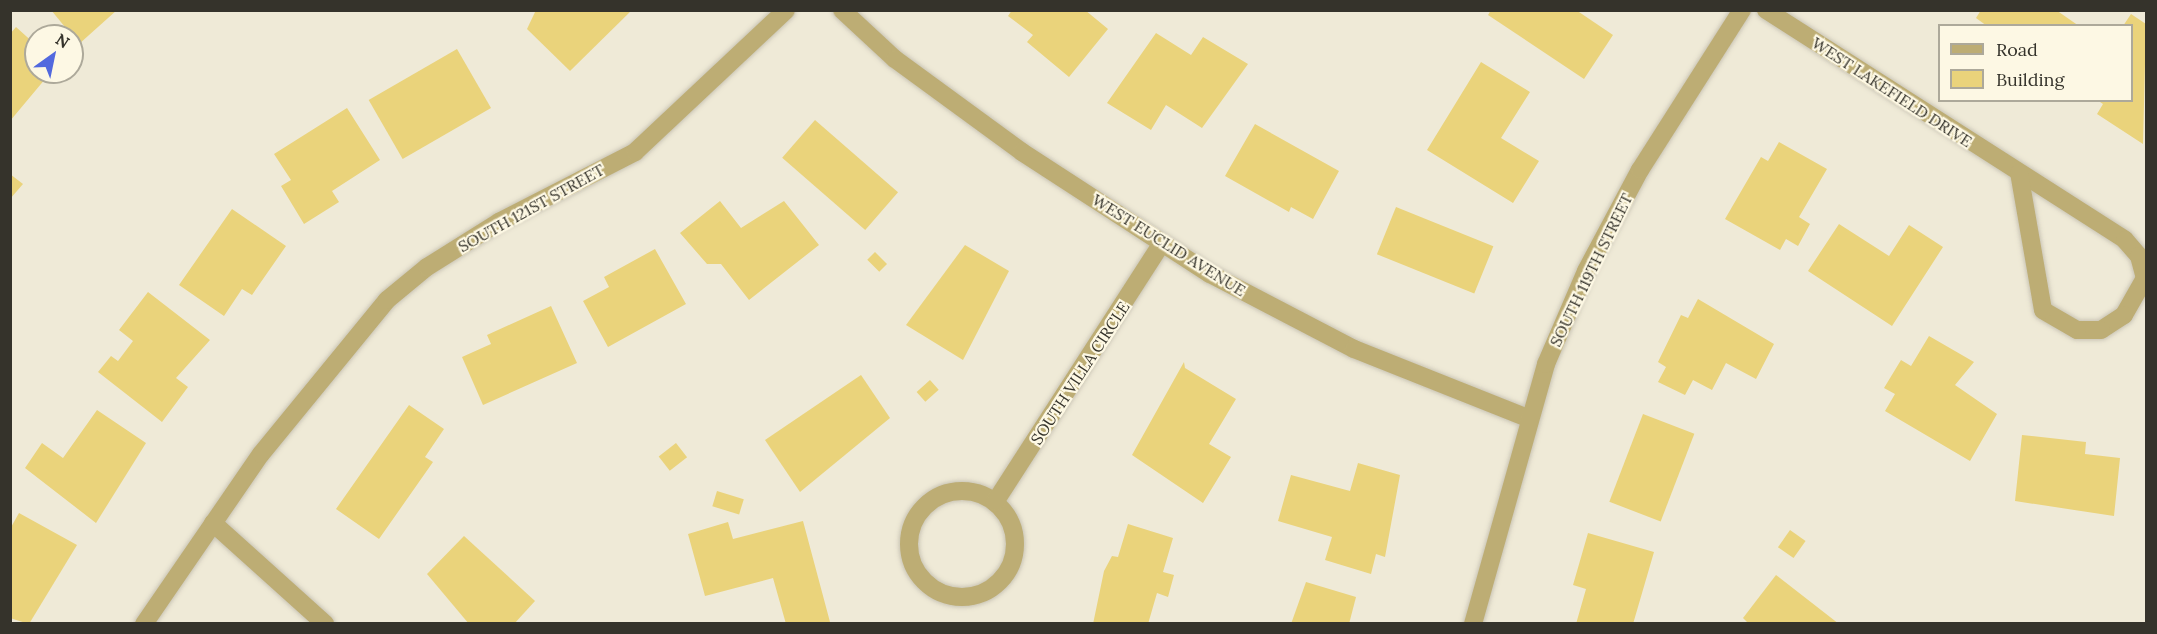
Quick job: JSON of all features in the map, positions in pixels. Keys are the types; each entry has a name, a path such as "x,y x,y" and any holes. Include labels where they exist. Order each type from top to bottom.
{"street":[{"name":"SOUTH 121ST STREET","path":"144,624 261,454 387,300 427,267 498,222 635,152 786,10"},
{"name":"WEST EUCLID AVENUE","path":"842,10 895,59 1004,138 1162,243 1354,349 1530,419"},
{"name":"SOUTH 119TH STREET","path":"1473,624 1546,364 1592,261 1640,170 1742,10"},
{"name":"WEST LAKEFIELD DRIVE","path":"1766,10 2093,217 2139,256 2145,278 2124,315 2101,330 2077,330 2043,310 2019,172"},
{"name":"SOUTH VILLA CIRCLE","path":"995,502 1162,243"},
{"path":"979,493 995,502 1006,514 1015,538 1003,579 982,593 957,597 925,583 909,551 916,516 943,494 979,493"},
{"path":"213,523 325,624"}],"building":[{"path":"51,10 117,10 84,40 84,24 63,24"},
{"path":"536,10 632,10 570,71 527,29"},
{"path":"1012,10 1085,10 1108,29 1069,77 1027,42 1033,35 1008,16"},
{"path":"1491,10 1576,10 1613,35 1584,79 1488,15"},
{"path":"1981,10 2056,10 2076,24 1984,24 1976,18"},
{"path":"2131,14 2146,24 2143,144 2097,114 2103,104 2100,102 2133,102 2133,24 2124,24"},
{"path":"16,27 24,34 24,84 41,84 10,121 10,34"},
{"path":"1156,33 1191,55 1203,37 1248,64 1202,128 1166,105 1151,130 1107,103"},
{"path":"457,49 491,108 403,159 369,100"},
{"path":"1481,62 1530,92 1501,138 1539,161 1513,203 1427,150"},
{"path":"347,108 380,160 332,191 339,202 304,224 281,186 291,180 274,154"},
{"path":"815,120 898,192 865,230 782,158"},
{"path":"1255,124 1339,171 1313,219 1291,207 1289,212 1225,176"},
{"path":"1779,142 1827,169 1799,217 1810,224 1798,246 1786,239 1780,250 1725,219 1761,157 1768,161"},
{"path":"10,174 23,184 10,199"},
{"path":"720,201 741,228 784,201 819,245 749,300 721,264 707,264 680,233"},
{"path":"1396,207 1493,246 1474,294 1377,254"},
{"path":"232,209 286,246 252,295 242,289 224,316 179,285"},
{"path":"1839,224 1889,256 1909,225 1943,247 1892,326 1808,271"},
{"path":"965,245 1009,271 963,360 906,325"},
{"path":"655,249 686,304 608,347 583,301 609,287 604,277"},
{"path":"875,252 887,264 879,272 867,260"},
{"path":"148,292 210,340 176,378 188,387 162,422 98,372 111,356 118,361 133,341 119,330"},
{"path":"1698,299 1774,344 1756,379 1726,363 1712,390 1693,380 1685,395 1658,382 1666,367 1658,362 1681,315 1688,318"},
{"path":"551,306 577,363 483,405 462,357 491,344 487,335"},
{"path":"1929,336 1974,362 1955,385 1997,414 1970,461 1885,411 1895,394 1884,388 1901,360 1911,366"},
{"path":"1184,362 1185,368 1236,399 1209,444 1231,457 1203,503 1132,455"},
{"path":"861,375 890,418 800,492 765,440"},
{"path":"930,380 939,390 925,402 917,392"},
{"path":"409,405 444,429 425,457 433,462 379,539 336,509"},
{"path":"97,410 146,443 96,523 25,468 42,443 63,458"},
{"path":"1643,414 1694,434 1661,521 1609,502"},
{"path":"2022,435 2086,442 2085,454 2120,458 2114,516 2015,501"},
{"path":"676,443 687,457 670,471 659,457"},
{"path":"1358,463 1400,475 1385,557 1376,554 1371,574 1325,560 1332,537 1278,521 1291,475 1350,491"},
{"path":"717,491 744,499 739,514 712,506"},
{"path":"19,513 77,545 29,624 10,618 10,529"},
{"path":"803,521 830,622 786,624 773,578 705,596 688,534 728,522 733,539"},
{"path":"1128,524 1173,538 1163,572 1174,575 1168,597 1157,593 1148,624 1093,624 1104,571 1112,556 1118,557"},
{"path":"1790,530 1806,541 1794,558 1778,547"},
{"path":"1588,533 1654,552 1633,624 1576,624 1586,589 1573,585"},
{"path":"464,536 535,601 514,624 469,624 427,574"},
{"path":"1776,575 1839,624 1749,624 1743,618"},
{"path":"1306,582 1356,597 1349,624 1291,624"}]}
